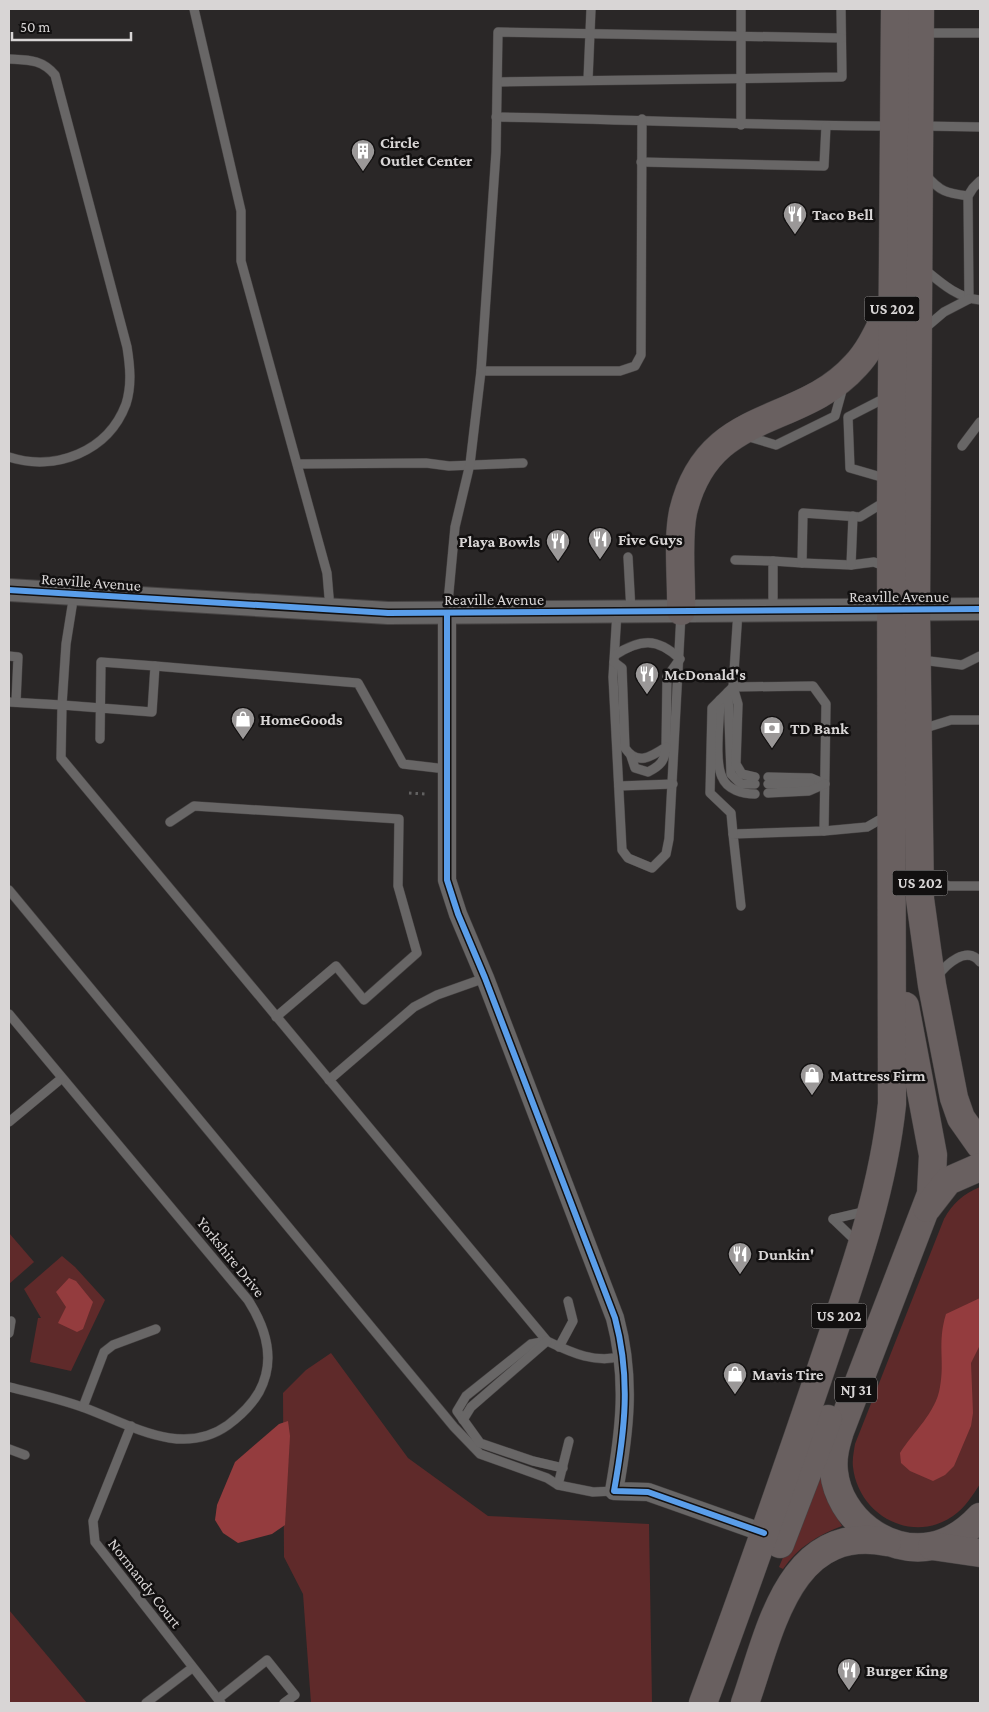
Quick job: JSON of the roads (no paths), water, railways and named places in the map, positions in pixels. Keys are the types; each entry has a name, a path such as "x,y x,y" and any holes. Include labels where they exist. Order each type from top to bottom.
{"highway":[{"name":"US 202","path":"703,1703 764,1533 862,1247 889,1135 892,1104 892,813 918,335 920,170 907,126 895,9"},
{"name":"US 202","path":"920,21 907,126 893,301 891,569 918,660 920,872 923,921 932,985 954,1098 961,1118 980,1145"},
{"path":"681,611 681,537 683,514 690,490 700,469 716,449 737,433 812,397 856,366 872,343 893,301"},
{"name":"NJ 31","path":"892,912 903,994 933,1155 931,1194 840,1431 834,1457 834,1472 837,1486 850,1513 878,1537 896,1544"},
{"path":"924,1216 934,1197 948,1182 980,1167"},
{"path":"718,1703 840,1388 875,1341"},
{"path":"931,1546 953,1538 965,1531 980,1517"},
{"path":"745,1703 779,1608 790,1585 805,1564 824,1550 843,1542 865,1540 980,1553"}],"street":[{"name":"Reaville Avenue","path":"9,590 388,613 980,610"},
{"path":"447,613 447,880 458,914 485,978 615,1318 624,1356 626,1404 624,1430 614,1491 648,1492 764,1533"}],"lane":[{"path":"194,9 242,211 242,261 326,573 330,610"},
{"path":"588,80 590,9"},
{"path":"741,9 741,125"},
{"path":"498,82 842,78 841,9"},
{"path":"920,21 980,32"},
{"path":"447,613 455,527 470,464 481,371 496,152 498,32 841,38"},
{"path":"9,59 37,61 47,66 55,75 126,347 130,383 126,403 116,422 103,438 86,450 68,459 48,462 27,462 9,457"},
{"path":"496,117 642,120 741,125 980,127"},
{"path":"481,371 620,371 635,366 641,355 642,120"},
{"path":"641,162 824,166 826,126"},
{"path":"920,170 937,188 948,193 968,196"},
{"path":"969,299 968,196 980,181"},
{"path":"919,265 953,291 969,299 980,300"},
{"path":"918,335 944,312 969,299"},
{"path":"834,416 848,372"},
{"path":"737,433 776,445 834,416 848,417 892,395"},
{"path":"802,564 803,513 860,516 891,489 850,468 848,417"},
{"path":"962,446 980,422"},
{"path":"298,464 426,463 449,466 523,463"},
{"path":"851,565 853,516"},
{"path":"628,557 624,612 614,658 622,850 628,858 652,868 666,854 673,784 681,611"},
{"path":"735,560 851,565 874,562 891,569"},
{"path":"773,561 773,611"},
{"path":"74,594 66,644 60,758 547,1341 592,1358 609,1360 624,1356"},
{"path":"720,700 719,759 722,778 733,789 746,794 755,785 742,774 736,764 738,704 731,690 738,611"},
{"path":"614,658 631,645 645,642 667,647 680,659"},
{"path":"9,656 18,657 12,702 152,712 155,666"},
{"path":"918,660 962,665 980,656"},
{"path":"614,658 622,668 625,748 635,768 648,772 658,767 665,758 667,678 680,659"},
{"path":"100,739 101,662 358,683 403,764 446,769"},
{"path":"741,906 731,813 710,793 712,708 731,690 813,686 826,704 824,832"},
{"path":"918,730 951,720 980,720"},
{"path":"630,756 641,759 652,757 666,747"},
{"path":"811,778 825,784 809,791 768,785 811,778"},
{"path":"619,786 673,784"},
{"path":"170,822 194,806 399,819 398,886 417,953 364,1000 336,966 276,1017"},
{"path":"733,834 824,832 867,827 892,813"},
{"path":"920,872 949,886 980,886"},
{"path":"9,890 454,1427 480,1454 548,1478 558,1485 593,1492 614,1491"},
{"path":"932,985 943,968 957,957 965,955 977,958 980,962"},
{"path":"330,1080 414,1007 438,995 485,978"},
{"name":"Yorkshire Drive","path":"9,1014 248,1300 259,1318 265,1333 268,1361 261,1388 252,1404 220,1430 201,1438 180,1441 164,1439 83,1407 9,1387"},
{"path":"9,1122 62,1078"},
{"path":"559,1347 573,1320 568,1301"},
{"path":"9,1333 11,1321"},
{"path":"83,1407 104,1352 113,1345 156,1329"},
{"path":"547,1341 471,1407 463,1420 480,1443 533,1461 562,1468"},
{"name":"Normandy Court","path":"131,1426 93,1521 94,1542 219,1701 267,1660 295,1695 284,1703"},
{"path":"558,1485 569,1441"},
{"path":"9,1449 25,1455"},
{"path":"146,1703 192,1668"}],"place":[{"name":"Circle Outlet Center","path":"363,172"},
{"name":"Taco Bell","path":"795,235"},
{"name":"Five Guys","path":"600,560"},
{"name":"Playa Bowls","path":"558,562"},
{"name":"McDonald's","path":"647,695"},
{"name":"HomeGoods","path":"243,740"},
{"name":"TD Bank","path":"772,749"},
{"name":"Mattress Firm","path":"812,1096"},
{"name":"Dunkin'","path":"740,1275"},
{"name":"Mavis Tire","path":"735,1395"},
{"name":"Burger King","path":"849,1691"}]}
